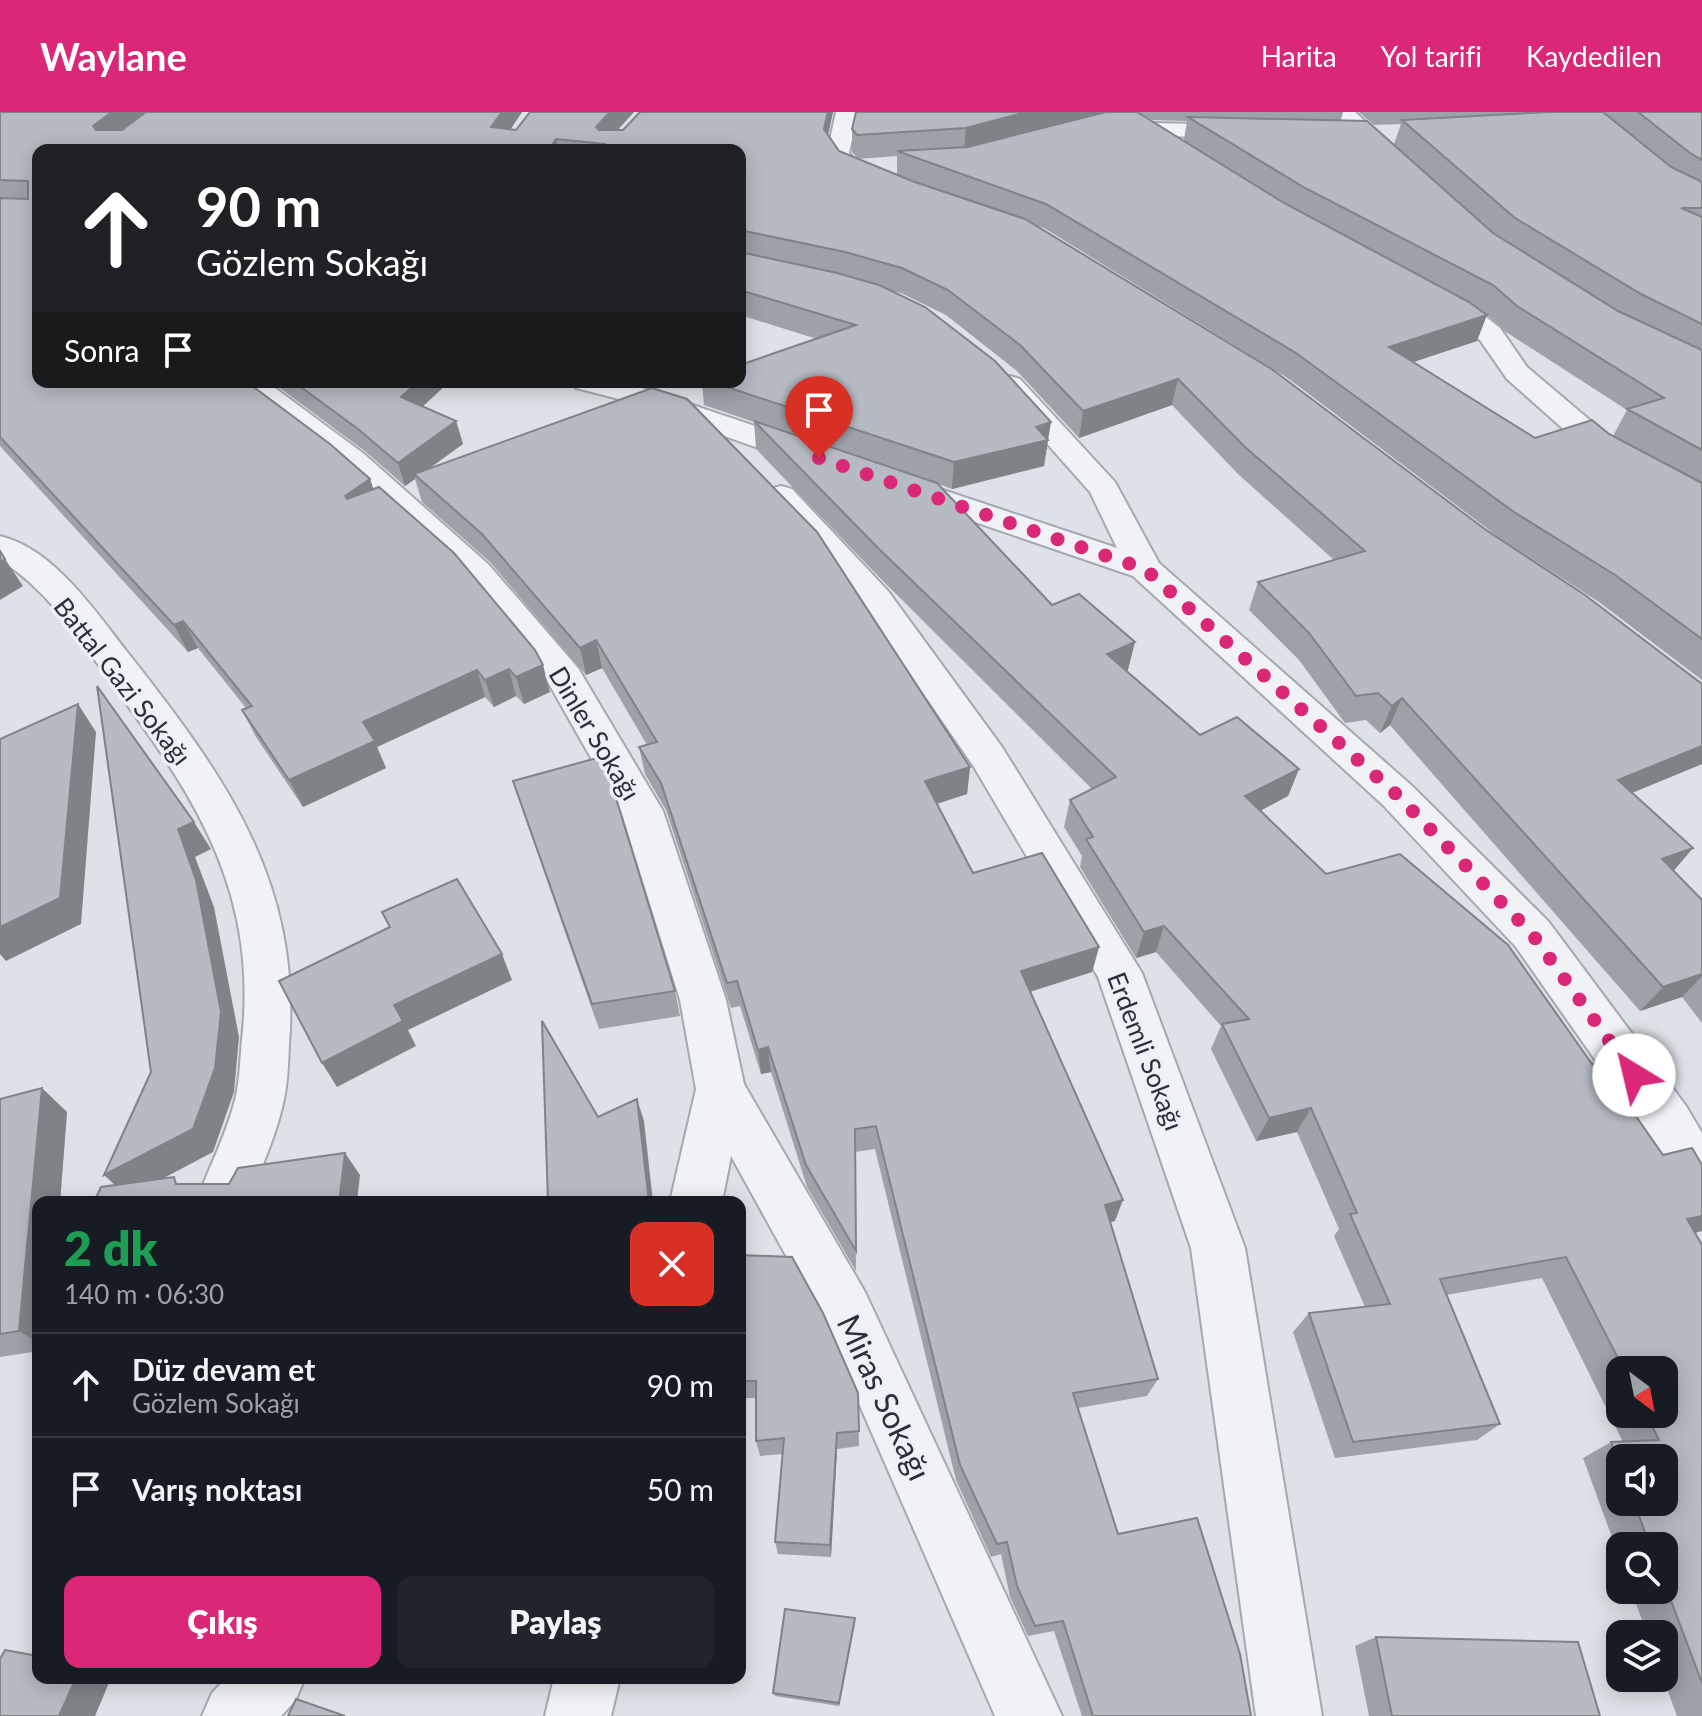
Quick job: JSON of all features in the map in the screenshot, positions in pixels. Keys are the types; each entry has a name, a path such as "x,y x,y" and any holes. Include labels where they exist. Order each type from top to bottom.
{"street":[{"path":"847,112 838,153 848,167 901,178"},
{"path":"1341,123 1370,135 1416,180"},
{"path":"1188,155 1140,124 1263,132"},
{"path":"1370,135 1402,133"},
{"path":"1401,281 1471,319 1490,334 1517,373 1607,451 1702,502"},
{"path":"982,361 1005,379 1104,489 1145,569 1397,795 1532,934 1668,1122 1702,1180"},
{"name":"Dinler Sokağı","path":"256,388 353,461 476,571 559,668 642,811 703,1000 720,1089 697,1196"},
{"path":"606,388 703,417 834,463"},
{"name":"Erdemli Sokağı","path":"703,417 800,515 876,599 988,757 1119,973 1218,1248 1289,1716"},
{"path":"877,478 1145,569"},
{"name":"Battal Gazi Sokağı","path":"0,546 11,552 54,591 108,652 154,712 201,783 241,861 259,912 269,1019 259,1103 224,1196"},
{"name":"Miras Sokağı","path":"720,1089 846,1311 1029,1716"},
{"path":"235,1716 266,1684"},
{"path":"578,1716 586,1684"}],"building":[{"path":"0,112 112,112 93,126 96,130 122,130 146,112 502,112 491,127 516,130 530,112 610,112 596,127 599,130 623,130 640,112 828,112 824,129 839,151 912,181 1025,219 1273,370 1486,530 1585,595 1702,684 1702,746 1618,780 1693,848 1662,859 1702,900 1702,974 1663,987 1402,698 1392,706 1378,693 1356,696 1309,633 1258,582 1365,551 1245,447 1178,379 1083,411 1020,345 948,290 902,268 845,252 746,231 746,144 605,144 556,139 553,144 32,144 32,388 255,388 330,444 370,479 345,496 347,499 379,487 454,553 535,650 543,665 516,677 509,669 485,680 477,670 363,722 375,741 289,780 242,710 252,706 183,621 174,625 0,437 0,198 28,199 28,181 0,180"},
{"path":"856,112 1027,112 966,128 857,135 852,129"},
{"path":"1106,112 1137,112 1284,203 1469,302 1487,315 1389,347 1535,438 1592,420 1609,434 1702,483 1702,639 1615,575 1514,512 1296,353 1046,204 897,151 968,147"},
{"path":"1603,112 1671,167 1702,182 1702,208 1681,208 1702,217 1702,324 1641,294 1515,218 1402,120"},
{"path":"1638,112 1702,112 1702,160 1690,153"},
{"path":"1188,117 1367,121 1493,233 1618,311 1702,350 1702,450 1627,409 1664,398 1517,306 1493,285 1305,188"},
{"path":"746,253 879,285 925,307 995,361 1051,422 1036,427 1048,440 954,462 730,388 746,388 746,363 856,325 746,292"},
{"path":"302,388 411,388 401,397 456,421 398,463"},
{"path":"652,388 687,399 817,532 970,767 925,781 973,873 1042,853 1099,947 1021,971 1123,1200 1105,1205 1158,1379 1073,1393 1118,1534 1197,1518 1240,1654 1251,1716 1093,1716 1063,1621 1035,1626 1017,1586 1007,1542 997,1544 960,1465 876,1126 855,1129 856,1251 806,1165 768,1047 758,1050 737,981 727,983 661,783 639,747 657,742 596,640 580,648 482,534 414,474"},
{"path":"754,421 937,483 1052,605 1079,594 1135,642 1107,654 1200,735 1237,717 1299,769 1245,796 1326,874 1400,854 1508,945 1592,1064 1599,1063 1663,1155 1692,1148 1702,1165 1702,1216 1687,1219 1702,1245 1702,1683 1672,1604 1678,1604 1678,1532 1645,1532 1639,1516 1678,1516 1678,1444 1611,1442 1659,1440 1653,1428 1678,1428 1678,1356 1617,1356 1566,1257 1440,1279 1500,1424 1353,1442 1309,1313 1390,1304 1350,1214 1357,1213 1311,1108 1269,1118 1222,1024 1249,1019 1164,926 1144,932 1086,839 1093,837 1070,800 1116,777 879,549"},
{"path":"97,686 194,822 178,829 196,880 221,1012 215,1068 193,1129 104,1175 151,1072"},
{"path":"78,704 60,898 0,927 0,739"},
{"path":"597,758 612,785 675,991 592,1004 513,781"},
{"path":"457,879 502,954 394,1005 403,1021 322,1063 279,981 390,927 382,912"},
{"path":"542,1021 598,1117 637,1099 648,1196 548,1196"},
{"path":"42,1088 19,1331 0,1334 0,1099"},
{"path":"345,1153 340,1196 97,1196 101,1187 174,1177 176,1184 229,1184 238,1168"},
{"path":"746,1255 792,1257 823,1313 858,1393 859,1431 837,1433 830,1545 775,1542 784,1438 756,1441 756,1381 746,1381"},
{"path":"785,1609 855,1618 839,1703 773,1693"},
{"path":"1376,1637 1578,1642 1600,1716 1392,1716"},
{"path":"5,1650 32,1655 32,1684 73,1684 59,1716 0,1716 0,1659"},
{"path":"296,1699 345,1716 288,1716"}],"route":[{"path":"819,458 1145,569 1397,795 1532,934 1634,1075"}]}
